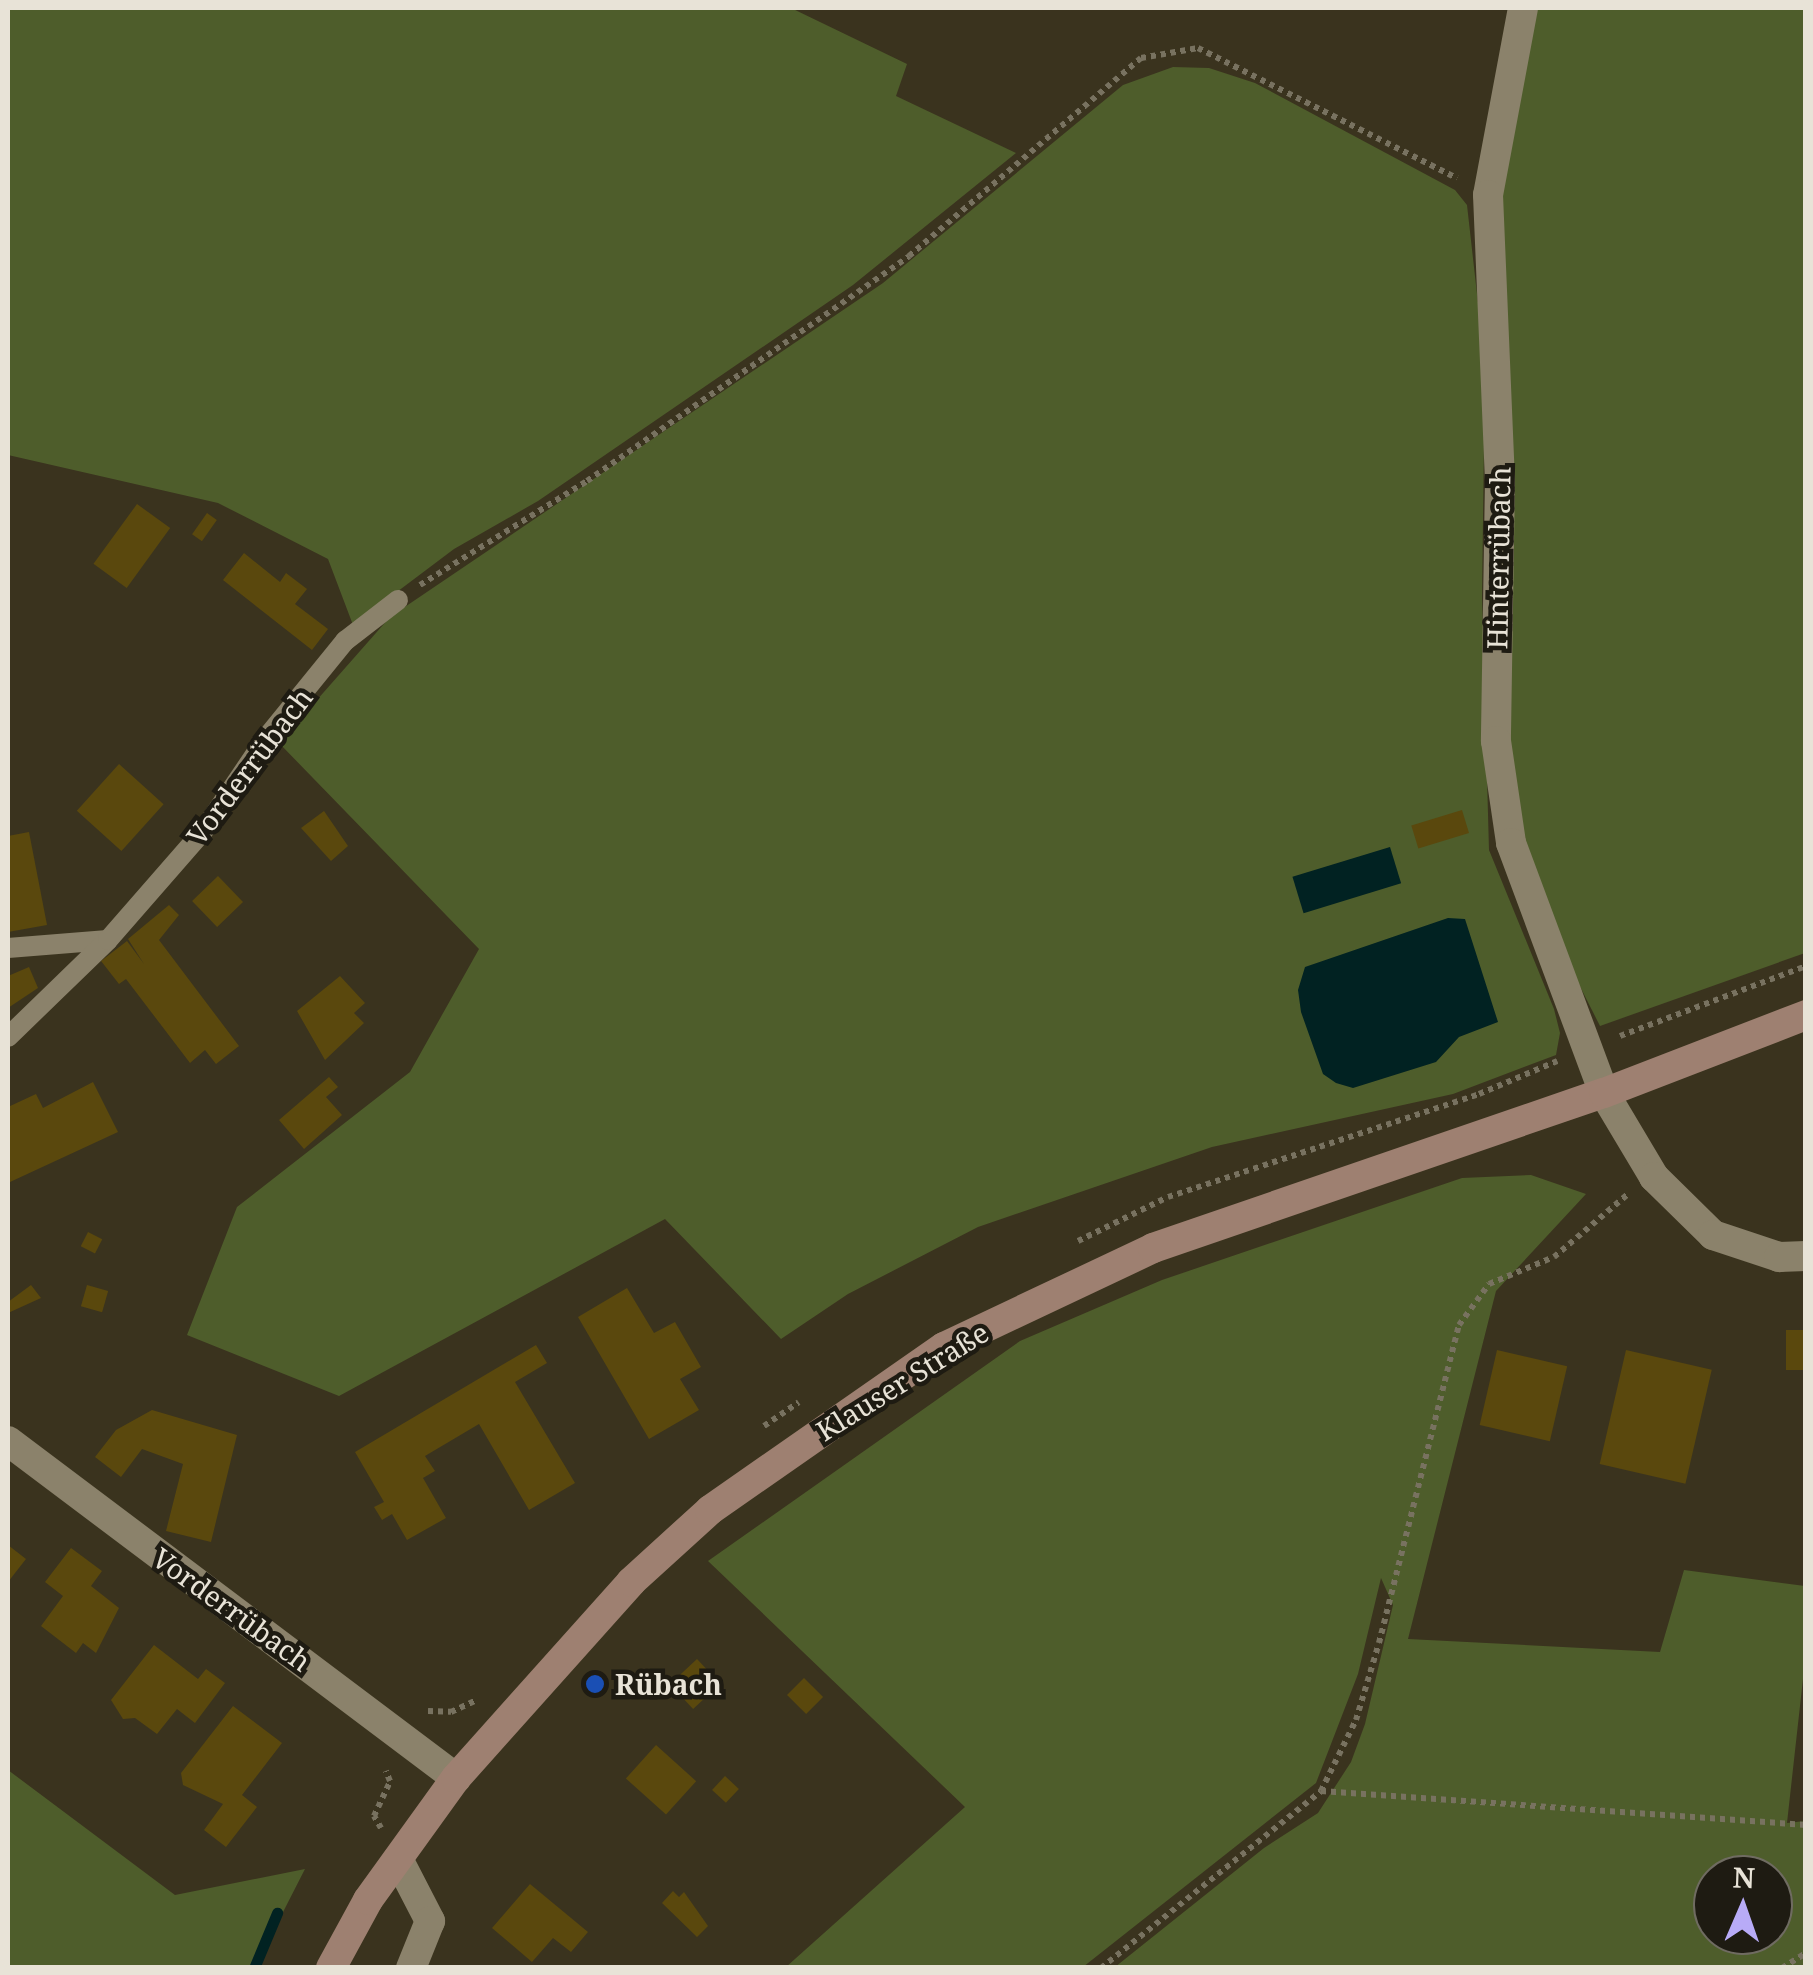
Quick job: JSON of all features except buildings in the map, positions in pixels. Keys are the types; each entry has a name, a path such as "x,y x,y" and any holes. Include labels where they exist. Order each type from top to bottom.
{"main road":[{"name":"Klauser Straße","path":"331,1968 398,1859 456,1778 618,1596 710,1510 944,1347 1153,1248 1604,1093 1806,1015"}],"street":[{"name":"Hinterrübach","path":"1523,8 1488,195 1500,478 1496,741 1511,844 1604,1093"},
{"path":"1604,1093 1654,1177 1713,1235 1780,1257 1806,1256"},
{"name":"Vorderrübach","path":"8,1441 456,1778"},
{"path":"398,1859 430,1921 411,1968"}],"lane":[{"name":"Vorderrübach","path":"8,1037 108,940 204,830 267,737 345,641 398,600"},
{"path":"8,948 108,940"}],"path":[{"path":"398,600 587,482 909,256 1141,58 1198,48 1367,128 1488,195"},
{"path":"1101,1968 1321,1792 1350,1733 1380,1642 1459,1326 1490,1284 1554,1257 1594,1217 1654,1177"},
{"path":"1321,1792 1806,1825"},
{"path":"1782,1968 1806,1953"}],"green space":[{"path":"8,8 791,8 907,64 896,96 1016,153 853,285 538,501 454,549 353,625 328,559 218,503 8,455"},
{"path":"1532,8 1805,8 1805,953 1600,1026 1556,939 1523,840 1506,738 1499,202"},
{"path":"1173,67 1209,68 1255,83 1455,190 1467,205 1485,365 1482,597 1489,850 1554,1009 1560,1033 1556,1055 1453,1094 1212,1147 978,1227 848,1294 781,1339 665,1219 339,1396 187,1335 237,1207 410,1072 479,949 279,743 390,617 883,283 1123,85"},
{"path":"1531,1175 1586,1194 1496,1291 1408,1639 1660,1652 1684,1570 1805,1586 1805,1661 1787,1823 1805,1821 1805,1967 1115,1967 1264,1848 1318,1813 1351,1762 1365,1724 1393,1605 1381,1578 1358,1674 1316,1783 1083,1967 786,1967 965,1807 708,1561 1020,1341 1162,1280 1462,1178"},
{"path":"8,1770 175,1895 305,1869 255,1967 8,1967"}],"water":[{"path":"1390,847 1401,883 1304,913 1292,877"},
{"path":"1448,918 1465,919 1498,1022 1459,1037 1436,1062 1353,1088 1323,1074 1301,1012 1298,990 1305,967"}],"waterway":[{"path":"254,1968 277,1913"}],"place":[{"name":"Rübach","path":"595,1684"}]}
